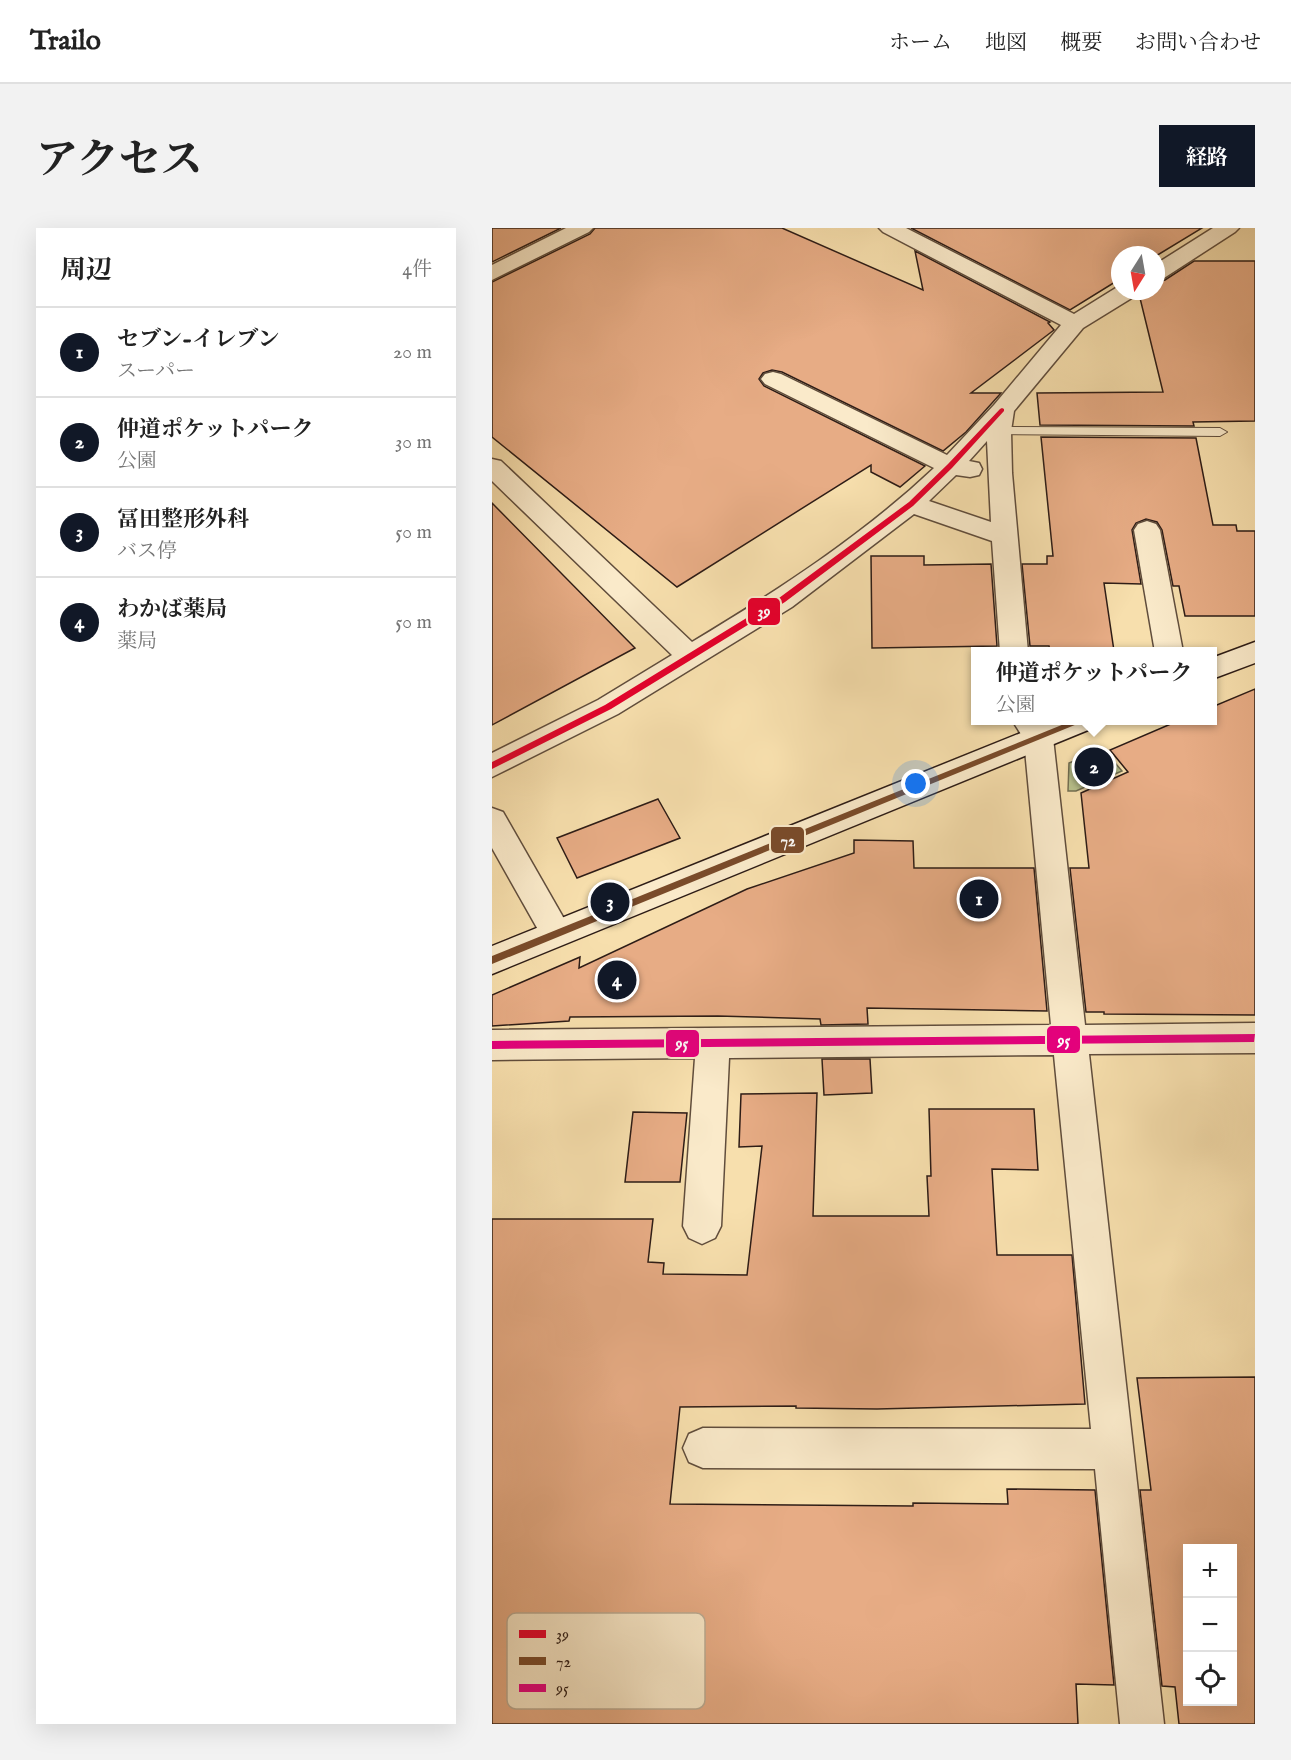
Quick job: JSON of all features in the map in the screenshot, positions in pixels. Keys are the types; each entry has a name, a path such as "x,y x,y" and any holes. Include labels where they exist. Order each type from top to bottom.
{"street":[{"path":"492,273 582,228"},
{"path":"890,228 1075,323"},
{"path":"1165,267 1228,228"},
{"path":"492,766 608,707 782,600 911,504 1000,420 1075,323 1112,300"},
{"path":"773,379 950,466 1000,473"},
{"path":"1000,420 1000,473 1014,647"},
{"path":"492,467 690,656"},
{"path":"911,504 1005,536"},
{"path":"1147,530 1168,647"},
{"path":"1217,667 1255,652"},
{"path":"492,960 1032,729 1055,725"},
{"path":"1032,729 1069,1038 1142,1724"},
{"path":"492,820 556,933"},
{"path":"492,1045 1255,1038"},
{"path":"702,1226 714,1043"},
{"path":"703,1448 1112,1449"}],"lane":[{"path":"1000,420 1220,432"}],"green space":[{"path":"1103,749 1122,771 1076,791 1068,791 1069,763"}],"building":[{"path":"492,228 561,228 492,262"},
{"path":"595,228 782,228 923,290 915,251 1050,322 1048,323 1054,330 971,393 1001,393 966,432 943,451 782,372 772,370 763,373 759,379 764,386 925,466 900,487 871,472 871,465 677,587 492,437 492,282 590,234"},
{"path":"911,228 1202,228 1165,251 1165,246 1111,246 1111,285 1070,310"},
{"path":"1194,261 1255,261 1255,421 1193,422 1194,426 1040,425 1037,393 1163,392 1140,300 1165,300 1165,280"},
{"path":"1041,437 1196,438 1213,525 1236,525 1237,531 1255,531 1255,616 1185,616 1179,586 1173,586 1162,530 1157,522 1146,519 1136,523 1132,530 1141,584 1104,583 1113,647 1030,646 1022,564 1047,564 1047,556 1053,556"},
{"path":"492,503 635,648 492,725"},
{"path":"871,556 924,556 924,565 991,564 997,646 872,648"},
{"path":"1255,689 1255,1015 1086,1012 1070,868 1089,868 1081,793 1128,772 1110,750 1168,725 1217,725 1217,705"},
{"path":"658,799 680,838 577,878 557,838"},
{"path":"854,840 913,841 914,868 1034,868 1047,1011 867,1008 868,1024 821,1025 820,1019 718,1016 570,1017 569,1021 492,1026 492,995 580,957 579,968 747,889 854,853"},
{"path":"822,1059 870,1059 872,1093 824,1095"},
{"path":"817,1093 813,1216 929,1216 927,1176 931,1176 929,1109 1034,1109 1038,1170 992,1169 997,1255 1072,1255 1085,1404 877,1409 796,1408 796,1406 680,1407 670,1504 913,1506 913,1503 1008,1504 1007,1489 1095,1490 1114,1685 1076,1684 1078,1724 492,1724 492,1219 653,1219 648,1262 664,1263 663,1274 747,1275 762,1146 739,1147 741,1094"},
{"path":"633,1112 687,1113 680,1182 625,1182"},
{"path":"1255,1377 1255,1724 1179,1724 1175,1687 1162,1686 1140,1490 1151,1490 1137,1378"}],"transit line":[{"name":"39","path":"492,766 608,707 782,600 911,504 1002,410"},
{"name":"72","path":"492,960 1071,725"},
{"name":"95","path":"492,1045 1254,1038"}],"place":[{"name":"仲道ポケットパーク","path":"1094,767"},
{"name":"セブン-イレブン","path":"979,899"},
{"name":"冨田整形外科","path":"610,902"},
{"name":"わかば薬局","path":"617,980"}]}
